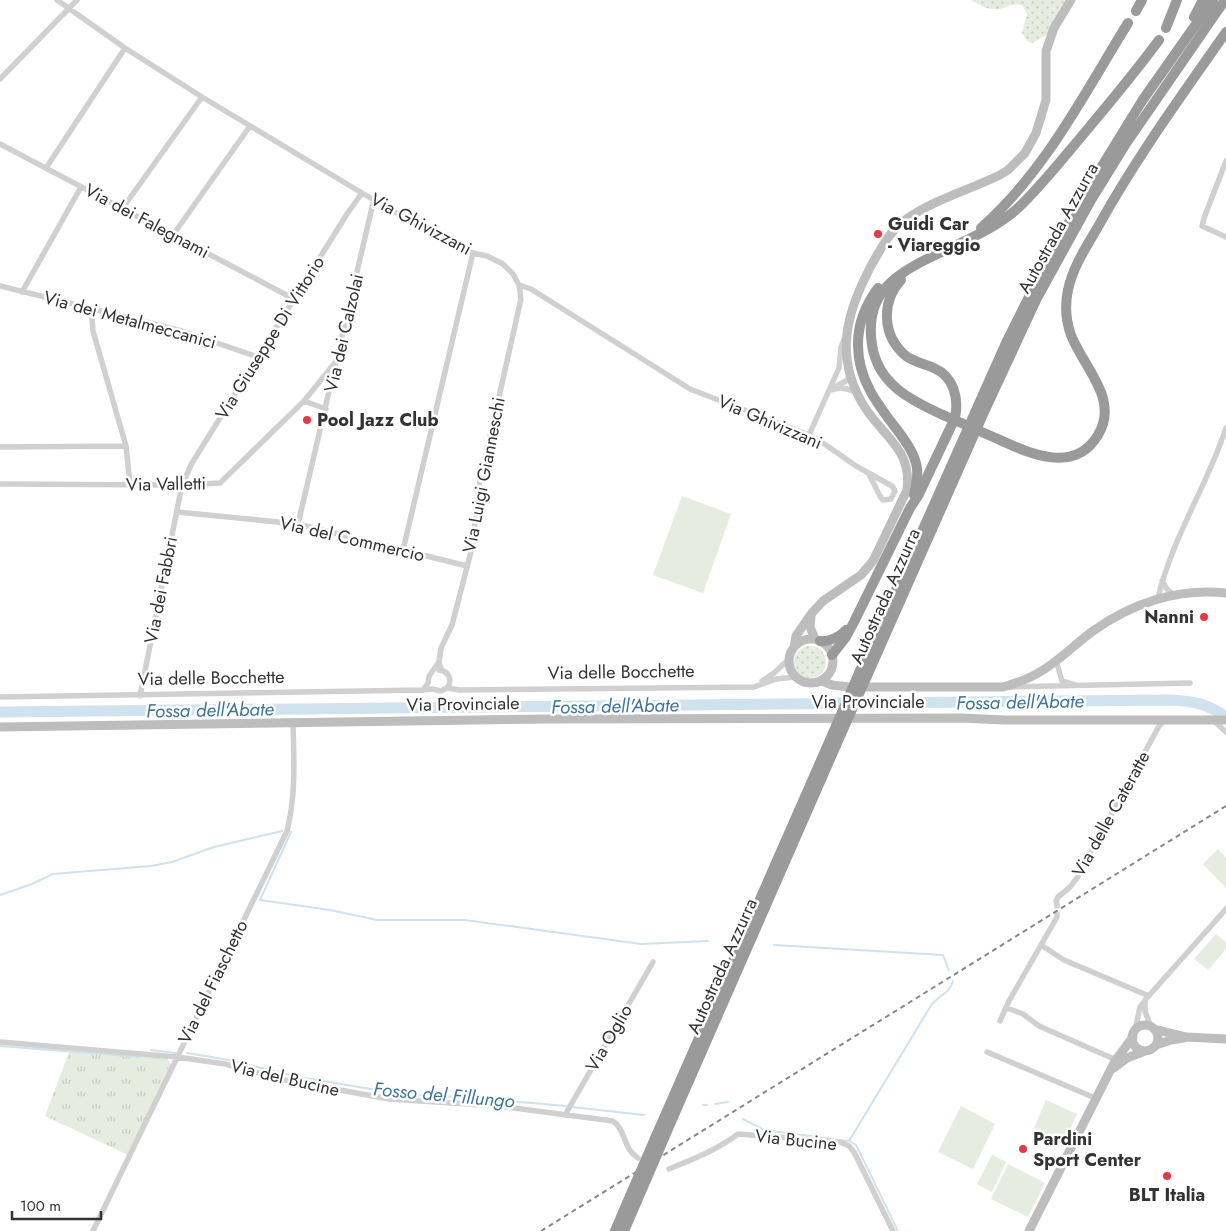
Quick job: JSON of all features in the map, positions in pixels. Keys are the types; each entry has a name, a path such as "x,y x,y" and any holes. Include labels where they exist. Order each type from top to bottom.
{"highway":[{"path":"1136,10 1142,0"},
{"path":"1166,28 1177,0"},
{"path":"1142,101 1203,0"},
{"name":"Autostrada Azzurra","path":"624,1231 632,1202 656,1136 837,733 1016,321 1068,222 1142,101 1214,0"},
{"name":"Autostrada Azzurra","path":"863,674 1037,298 1091,200 1125,145 1225,0"},
{"path":"971,237 1009,202 1041,162 1128,22"},
{"path":"905,270 888,284 878,300 874,309 870,332 874,356 884,376 899,392 911,400 943,415 1038,455 1061,458 1071,456 1093,443 1104,420 1105,403 1100,388 1070,333 1067,313 1070,282 1082,254 1132,169 1226,32"},
{"path":"910,508 918,478 914,458 906,443 868,389 861,370 858,350 860,324 868,302 889,277 995,225 1018,207 1124,86 1159,40"},
{"path":"832,655 846,637 854,622 955,418 957,401 953,386 945,376 935,369 906,356 896,345 890,333 886,317 888,302 905,270"},
{"path":"817,640 826,642 843,634 854,622"},
{"name":"Autostrada Azzurra","path":"614,1231 632,1202 674,1114 837,733"}],"main road":[{"path":"833,666 822,681 810,684 795,677 791,671 789,659 796,636 811,614 823,601 861,575 873,561 907,490 908,478 903,454 864,407 850,374 845,337 858,291 884,243 894,230 915,213 1008,170 1025,153 1036,133 1046,100 1046,51 1054,28 1071,0"},
{"path":"822,681 832,685 849,687 1003,687 1023,681 1040,672 1094,630 1116,617 1158,598 1199,592 1226,592"},
{"path":"811,614 810,627 817,640"},
{"path":"794,647 807,639 817,640 825,644 832,655 833,666 840,682 849,687"},
{"name":"Via Provinciale","path":"0,727 856,718 1225,720"},
{"path":"1029,1231 1115,1061 1141,1026 1186,1037 1226,1039"},
{"path":"1153,1028 1158,1036 1156,1045"},
{"path":"1134,1033 1133,1041 1137,1048 1145,1051"},
{"path":"1108,1074 1127,1058 1150,1050 1156,1045 1186,1037"}],"street":[{"name":"Via Ghivizzani","path":"57,0 125,48 202,97 362,193 454,246 487,256 503,264 513,274 519,285 531,289 690,389 809,435 869,474 892,486 895,491 891,499 883,500 869,474"},
{"path":"0,79 77,0"},
{"path":"46,168 125,48"},
{"path":"122,208 202,97"},
{"path":"172,235 250,126"},
{"name":"Via dei Falegnami","path":"0,144 294,299"},
{"path":"1226,161 1202,226 1226,237"},
{"path":"22,292 81,187"},
{"name":"Via Giuseppe Di Vittorio","path":"182,485 192,463 362,193"},
{"name":"Via dei Calzolai","path":"298,524 374,200"},
{"path":"403,550 473,253"},
{"name":"Via Luigi Gianneschi","path":"434,671 439,662 441,648 452,626 473,544 478,490 521,299 519,285"},
{"name":"Via dei Metalmeccanici","path":"0,286 182,331 258,357"},
{"path":"91,308 93,331 126,446 130,484"},
{"path":"809,435 839,368 841,347 845,337"},
{"name":"Via Valletti","path":"0,484 182,485 220,483 304,401 338,359"},
{"path":"830,389 841,374 850,374"},
{"path":"830,389 846,388 857,394"},
{"path":"304,401 326,409"},
{"path":"1158,598 1162,581 1182,529 1226,428"},
{"path":"0,447 126,446"},
{"name":"Via dei Fabbri","path":"140,696 182,485"},
{"name":"Via del Commercio","path":"177,512 298,524 467,566"},
{"path":"1162,581 1174,595"},
{"path":"754,687 774,673 789,659"},
{"path":"1056,660 1062,681 1079,686"},
{"path":"439,662 441,670 449,676 448,686"},
{"path":"430,686 429,676 434,671 441,670"},
{"name":"Via delle Bocchette","path":"0,697 423,690 430,686 438,691 448,686 459,690 754,687 776,679 795,677"},
{"path":"1003,687 1190,683"},
{"name":"Via delle Cateratte","path":"1057,905 1058,897 1077,878 1159,726 1165,720"},
{"path":"1212,720 1226,732"},
{"name":"Via del Fiaschetto","path":"93,1231 286,831 291,813 294,778 293,723"},
{"path":"1134,1033 1140,1007 1226,909"},
{"path":"1000,1022 1057,918"},
{"path":"1041,945 1064,960 1147,998"},
{"name":"Via Oglio","path":"567,1112 653,962"},
{"path":"1147,998 1145,1011 1153,1028"},
{"path":"1007,1008 1023,1014 1039,1026 1095,1050 1115,1061"},
{"name":"Via del Bucine","path":"0,1042 177,1057 225,1064 285,1080 389,1099 567,1112 613,1120 618,1124 631,1154 638,1158"},
{"path":"987,1052 1095,1098"},
{"name":"Via Bucine","path":"669,1169 719,1146 738,1134 840,1142 854,1152 893,1231"}],"green space":[{"path":"971,0 1067,0 1047,35 1032,43 1027,41 1022,33 1027,14 1023,6 1015,4 991,9"},
{"path":"682,496 731,514 703,593 653,575"},
{"path":"810,646 816,647 821,651 825,656 825,668 821,673 816,677 810,678 804,677 799,673 795,668 794,662 795,656 799,651 804,647"},
{"path":"1218,849 1226,858 1226,888 1203,864"},
{"path":"1216,934 1226,942 1226,949 1208,970 1194,959"},
{"path":"69,1052 167,1058 171,1064 128,1155 45,1116"},
{"path":"1046,1100 1077,1114 1064,1142 1034,1128"},
{"path":"961,1106 995,1124 973,1169 938,1152"},
{"path":"992,1155 1006,1162 992,1192 977,1184"},
{"path":"1008,1164 1045,1183 1028,1217 991,1199"}],"waterway":[{"name":"Fossa dell'Abate","path":"0,712 1169,700 1199,704 1226,717"},
{"path":"0,895 32,884 53,874 151,866 172,862 214,847 282,831"},
{"path":"291,832 260,900 330,910 377,920 465,920 641,944 708,941"},
{"path":"774,945 943,955 949,970"},
{"path":"849,1141 932,1004 947,991 953,981"},
{"name":"Fosso del Fillungo","path":"0,1046 140,1057"},
{"name":"Fosso del Fillungo","path":"151,1050 175,1053"},
{"name":"Fosso del Fillungo","path":"187,1053 229,1060 294,1076 400,1094 567,1106"},
{"name":"Fosso del Fillungo","path":"715,1104 728,1102"},
{"name":"Fosso del Fillungo","path":"572,1107 644,1115"},
{"name":"Fosso del Fillungo","path":"743,1119 764,1130 833,1139"},
{"path":"840,1140 849,1141 856,1145 898,1231"}],"tunnel":[{"path":"1057,905 1057,917"}],"railway":[{"path":"541,1231 1226,806"}],"place":[{"name":"Guidi Car - Viareggio","path":"878,234"},
{"name":"Pool Jazz Club","path":"307,420"},
{"name":"Nanni","path":"1204,617"},
{"name":"Pardini Sport Center","path":"1023,1149"},
{"name":"BLT Italia","path":"1167,1176"}]}
